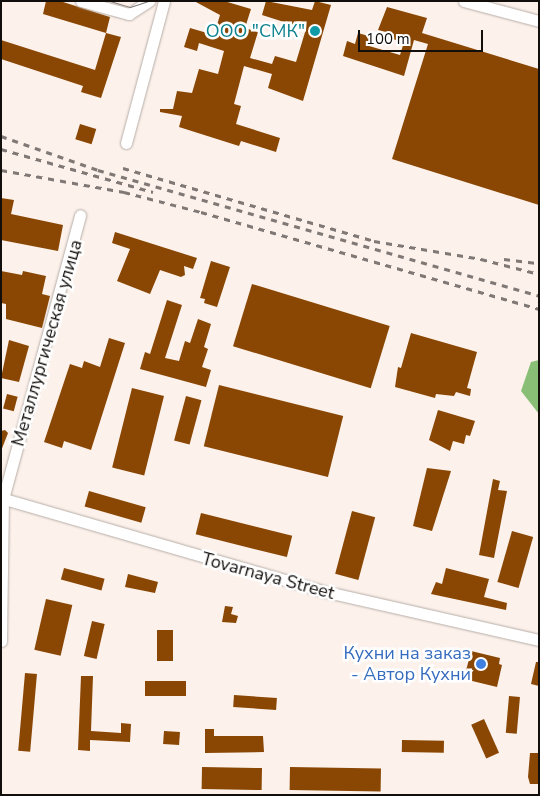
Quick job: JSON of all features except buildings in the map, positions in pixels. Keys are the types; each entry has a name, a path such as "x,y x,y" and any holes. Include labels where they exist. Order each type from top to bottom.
{"street":[{"path":"81,1 129,14 148,3"},
{"path":"126,143 164,1"},
{"path":"464,1 539,21"},
{"name":"Металлургическая улица","path":"1,641 2,498 80,215"},
{"name":"Tovarnaya Street","path":"2,498 323,591 539,640"}],"green space":[{"path":"539,360 539,414 521,391 531,362"}],"tram line":[{"path":"110,1 130,7 149,1"}],"railway":[{"path":"1,136 98,170 539,296"},
{"path":"1,149 153,192"},
{"path":"123,168 374,241 481,259 539,274"},
{"path":"1,170 124,192 201,212 539,309"},
{"path":"504,259 539,263"}],"place":[{"name":"ООО \"СМК\"","path":"315,31"},
{"name":"Кухни на заказ - Автор Кухни","path":"481,664"}]}
